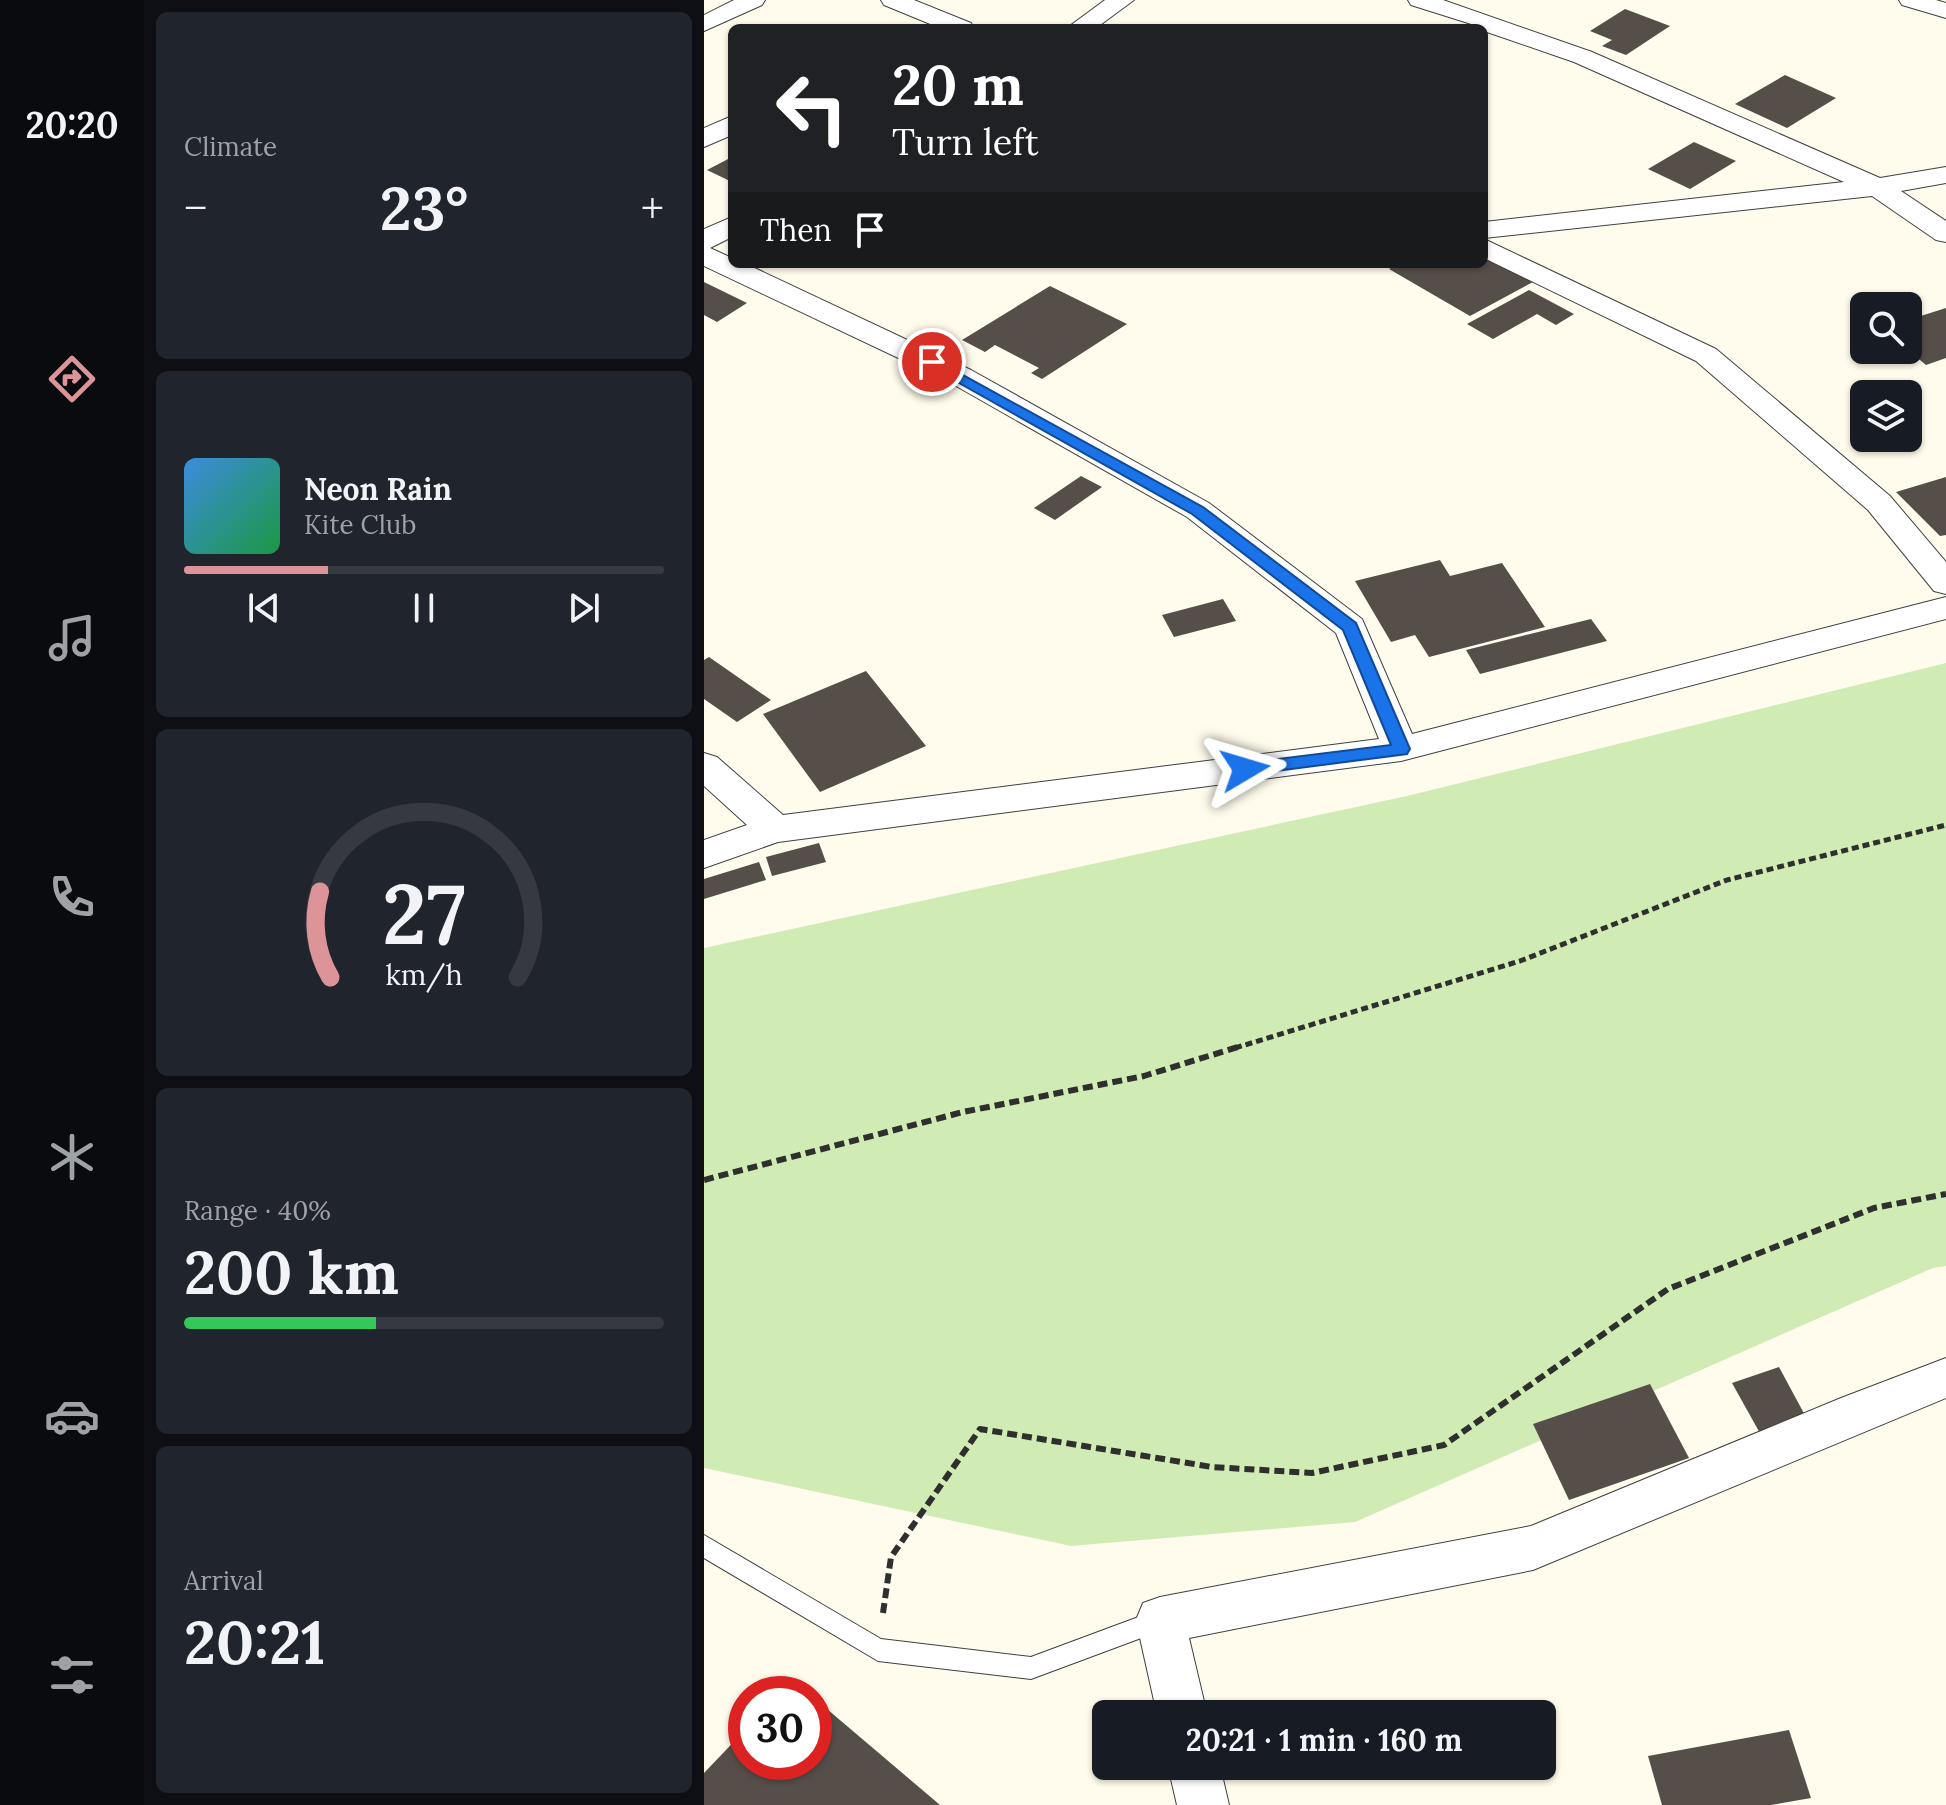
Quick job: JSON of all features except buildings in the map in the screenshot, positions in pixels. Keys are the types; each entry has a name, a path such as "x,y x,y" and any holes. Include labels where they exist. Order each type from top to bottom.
{"street":[{"path":"704,24 753,0"},
{"path":"893,0 920,22"},
{"path":"1085,24 1122,0"},
{"path":"1420,0 1583,57 1877,187 1946,234"},
{"path":"1911,0 1946,11"},
{"path":"704,139 728,126"},
{"path":"1488,230 1877,187 1946,175"},
{"path":"704,241 728,227"},
{"path":"1488,249 1706,355 1879,503 1946,583"},
{"path":"704,255 728,266"},
{"path":"732,268 960,376 1198,510 1350,627 1401,749"},
{"path":"704,854 775,829 1401,749 1946,608"},
{"path":"704,766 775,829"},
{"path":"1179,1700 1160,1620 1533,1548 1857,1412 1946,1378"},
{"path":"1197,1780 1203,1805"}],"lane":[{"path":"704,1546 878,1650 1031,1668 1160,1620"}],"path":[{"path":"704,1180 963,1112 1144,1076 1520,961 1727,880 1946,825"},
{"path":"878,1650 891,1557 980,1429 1212,1467 1312,1473 1444,1445 1668,1289 1874,1208 1946,1194"}],"green space":[{"path":"1946,663 1946,1266 1933,1268 1355,1522 1071,1546 704,1468 704,948 1407,796"}],"route":[{"path":"932,362 1198,510 1350,627 1401,749 1245,769"}]}
